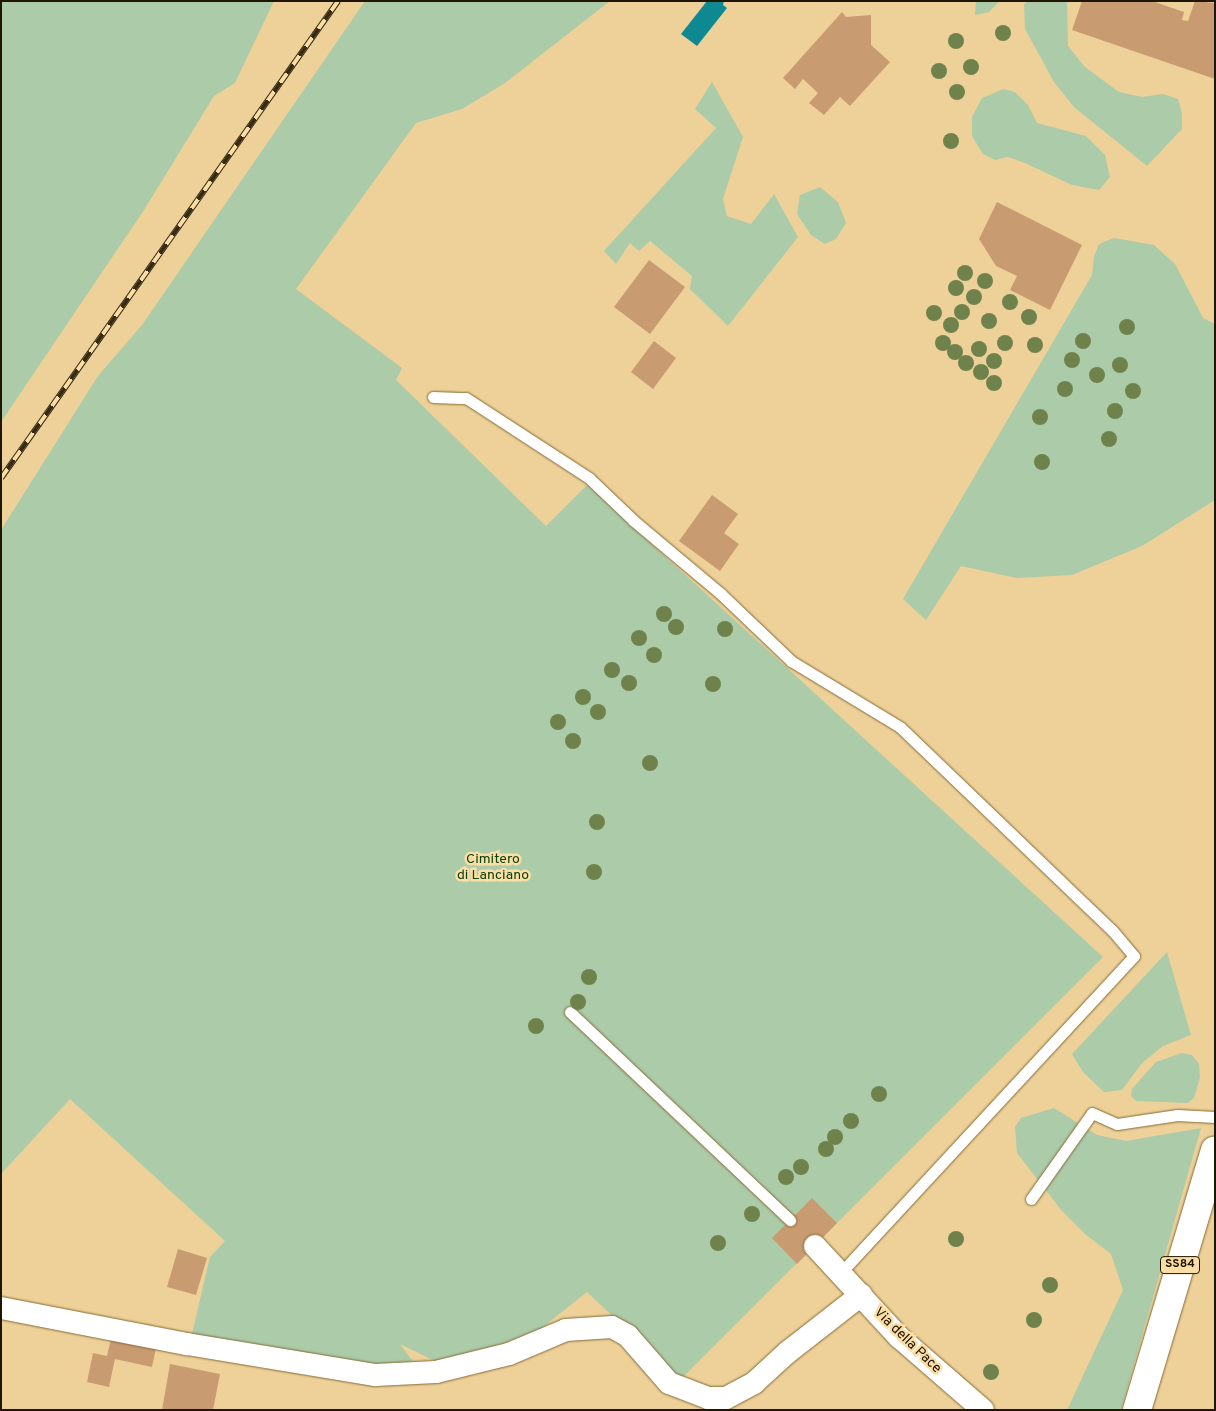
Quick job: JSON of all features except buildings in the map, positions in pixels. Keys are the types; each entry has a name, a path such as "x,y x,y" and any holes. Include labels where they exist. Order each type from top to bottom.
{"main road":[{"name":"SS84","path":"1137,1410 1215,1150"}],"street":[{"name":"Via della Pace","path":"815,1246 899,1337 983,1410"},
{"path":"1,1308 187,1344 375,1375 436,1372 509,1354 566,1330 612,1327 628,1336 670,1383 708,1398 726,1398 754,1383 788,1352 861,1295"}],"lane":[{"path":"432,397 466,398 589,478 634,521 721,594 791,661 900,727 1112,930 1134,956 840,1272"},
{"path":"570,1012 790,1220"},
{"path":"1031,1199 1092,1113 1117,1124 1177,1115 1215,1117"}],"green space":[{"path":"1,1 274,1 235,83 214,96 144,210 1,422"},
{"name":"Cimitero di Lanciano","path":"365,1 610,1 505,83 462,109 416,123 296,289 402,368 396,380 546,526 587,485 1103,957 680,1380 587,1292 523,1343 439,1363 400,1344 420,1371 191,1338 210,1257 225,1241 70,1099 1,1174 1,530 98,376 142,325"},
{"path":"976,1 1000,1 989,12 975,15"},
{"path":"1027,1 1067,1 1068,46 1085,67 1119,92 1142,97 1163,94 1178,99 1182,114 1182,129 1147,166 1074,107 1054,82 1025,29 1024,4"},
{"path":"712,82 743,137 723,199 727,216 751,224 774,194 798,237 728,326 690,289 692,276 650,241 639,251 630,243 616,264 604,251 716,128 695,109"},
{"path":"1003,89 1015,92 1028,105 1037,123 1086,136 1105,155 1110,177 1099,190 1072,185 1008,157 995,160 983,154 972,136 972,117 982,98"},
{"path":"820,187 838,202 846,223 836,239 825,244 811,235 797,214 800,195"},
{"path":"1114,238 1154,245 1175,264 1203,318 1215,324 1215,500 1142,546 1072,575 1017,578 961,566 926,620 903,599 1092,275 1094,256 1099,244"},
{"path":"1167,952 1191,1035 1163,1046 1142,1063 1122,1090 1104,1092 1083,1072 1072,1054"},
{"path":"1182,1053 1192,1055 1199,1064 1200,1078 1194,1098 1188,1103 1136,1101 1131,1096 1132,1089 1156,1062"},
{"path":"1054,1108 1097,1135 1126,1141 1201,1128 1121,1410 1067,1410 1123,1290 1111,1254 1085,1234 1062,1211 1017,1153 1015,1127 1021,1118"}],"water":[{"path":"707,1 724,1 723,5 727,8 697,46 681,34"}],"railway":[{"path":"1,478 338,1"}]}
